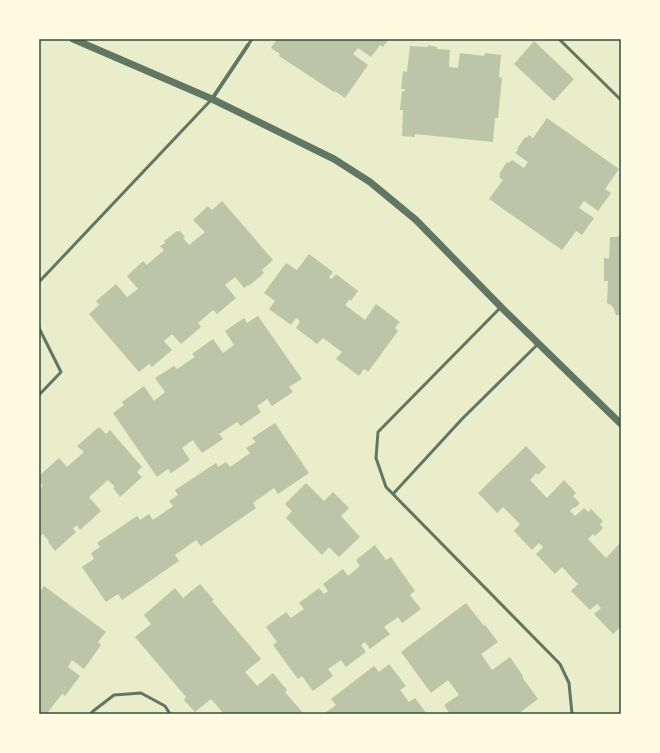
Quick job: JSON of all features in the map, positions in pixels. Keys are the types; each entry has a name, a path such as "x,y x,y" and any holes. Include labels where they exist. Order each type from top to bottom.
{"street":[{"path":"72,39 212,99 334,159 370,182 416,220 501,307 621,424"},
{"path":"212,99 248,45"}],"lane":[{"path":"248,45 252,39"},
{"path":"559,39 621,100"},
{"path":"39,282 212,99"},
{"path":"501,307 378,432 376,458 386,487 560,664 569,683 572,714"},
{"path":"39,328 61,372 39,395"},
{"path":"393,494 462,419 539,343"},
{"path":"91,714 114,695 141,693 165,706 170,714"}],"building":[{"path":"277,39 389,39 383,47 380,45 371,57 358,48 353,54 368,65 345,98 279,56 280,54 271,48"},
{"path":"534,41 574,79 554,101 514,64"},
{"path":"428,45 437,47 437,49 450,50 449,67 458,68 460,53 484,56 485,53 501,55 499,77 502,78 498,118 495,118 493,142 415,134 415,137 402,136 403,110 400,110 402,91 405,91 405,89 401,89 403,71 407,72 410,46 428,47"},
{"path":"547,118 619,169 605,189 611,193 598,211 584,201 579,208 594,218 582,235 576,231 562,250 489,199 503,180 499,177 499,174 507,162 509,163 512,160 524,168 528,162 515,153 525,137 526,138 529,135 533,138"},
{"path":"222,201 273,260 262,270 264,273 249,286 248,285 244,288 235,277 225,285 236,298 217,314 213,310 198,323 201,327 181,344 172,334 164,341 172,350 152,367 149,364 139,372 89,314 99,305 96,301 116,284 127,297 138,289 127,276 143,261 147,265 164,250 160,246 177,231 180,231 185,237 183,238 189,245 205,232 193,220 208,206 212,210"},
{"path":"621,234 621,315 616,315 611,305 607,303 608,281 604,281 604,258 609,259 610,237 617,237"},
{"path":"309,254 333,272 329,277 332,279 336,274 358,291 351,301 350,299 345,305 365,320 376,304 400,322 395,328 398,331 368,372 364,369 359,376 336,359 342,352 323,338 317,344 296,328 300,321 296,318 291,325 269,309 275,301 264,293 286,263 297,270"},
{"path":"258,316 302,379 289,387 293,392 272,406 267,399 257,406 261,412 241,426 237,422 219,434 223,439 202,453 193,440 182,448 190,460 171,473 168,469 157,477 113,413 124,405 122,402 144,386 154,401 165,392 155,378 174,366 177,369 195,357 192,354 213,339 223,353 234,345 225,331 244,318 247,323"},
{"path":"275,423 309,473 278,494 274,488 253,503 256,508 201,546 196,540 175,555 179,561 122,600 118,594 106,602 82,567 94,559 91,553 100,547 97,543 137,516 140,520 149,514 153,520 173,506 169,501 178,495 175,490 216,463 218,467 226,462 230,467 250,453 246,448 256,442 252,438"},
{"path":"99,427 106,434 110,430 142,467 137,472 142,477 120,497 113,488 115,487 108,480 89,497 101,511 80,530 77,525 73,528 76,532 55,551 43,534 39,537 39,487 41,488 43,486 39,481 39,476 59,458 67,467 84,452 77,446"},
{"path":"526,446 546,467 538,475 536,473 530,480 547,498 564,480 576,493 573,496 580,503 570,511 575,516 584,508 588,512 591,509 603,521 600,524 603,528 595,536 593,534 588,539 606,558 621,542 621,629 619,628 613,634 594,614 601,608 597,604 590,610 571,591 578,584 562,567 555,574 536,554 543,547 539,543 532,550 514,531 520,524 503,507 497,513 478,493"},
{"path":"306,483 324,501 333,492 349,508 341,516 360,537 339,557 329,547 322,555 286,518 292,511 285,504"},
{"path":"375,545 386,560 391,557 415,591 410,595 421,609 402,623 398,617 384,627 390,634 370,649 365,642 361,645 366,652 346,667 341,660 328,669 333,676 313,691 302,676 298,679 273,645 277,642 266,627 286,612 291,618 304,609 299,603 319,588 324,594 328,591 323,584 343,569 348,576 360,566 356,560"},
{"path":"200,584 214,600 212,601 261,659 245,672 257,686 273,673 287,690 285,692 304,714 224,714 211,699 195,712 184,700 186,697 135,637 151,624 144,615 175,588 183,598"},
{"path":"44,586 106,632 98,642 101,645 84,669 72,660 68,667 80,676 65,696 62,694 48,712 50,714 39,714 39,593"},
{"path":"466,603 498,642 481,654 492,670 510,657 538,699 518,714 450,714 444,705 459,695 448,680 431,693 401,652"},
{"path":"389,664 406,686 400,690 409,702 415,698 427,714 325,713 336,705 331,699 374,666 379,672"}]}
